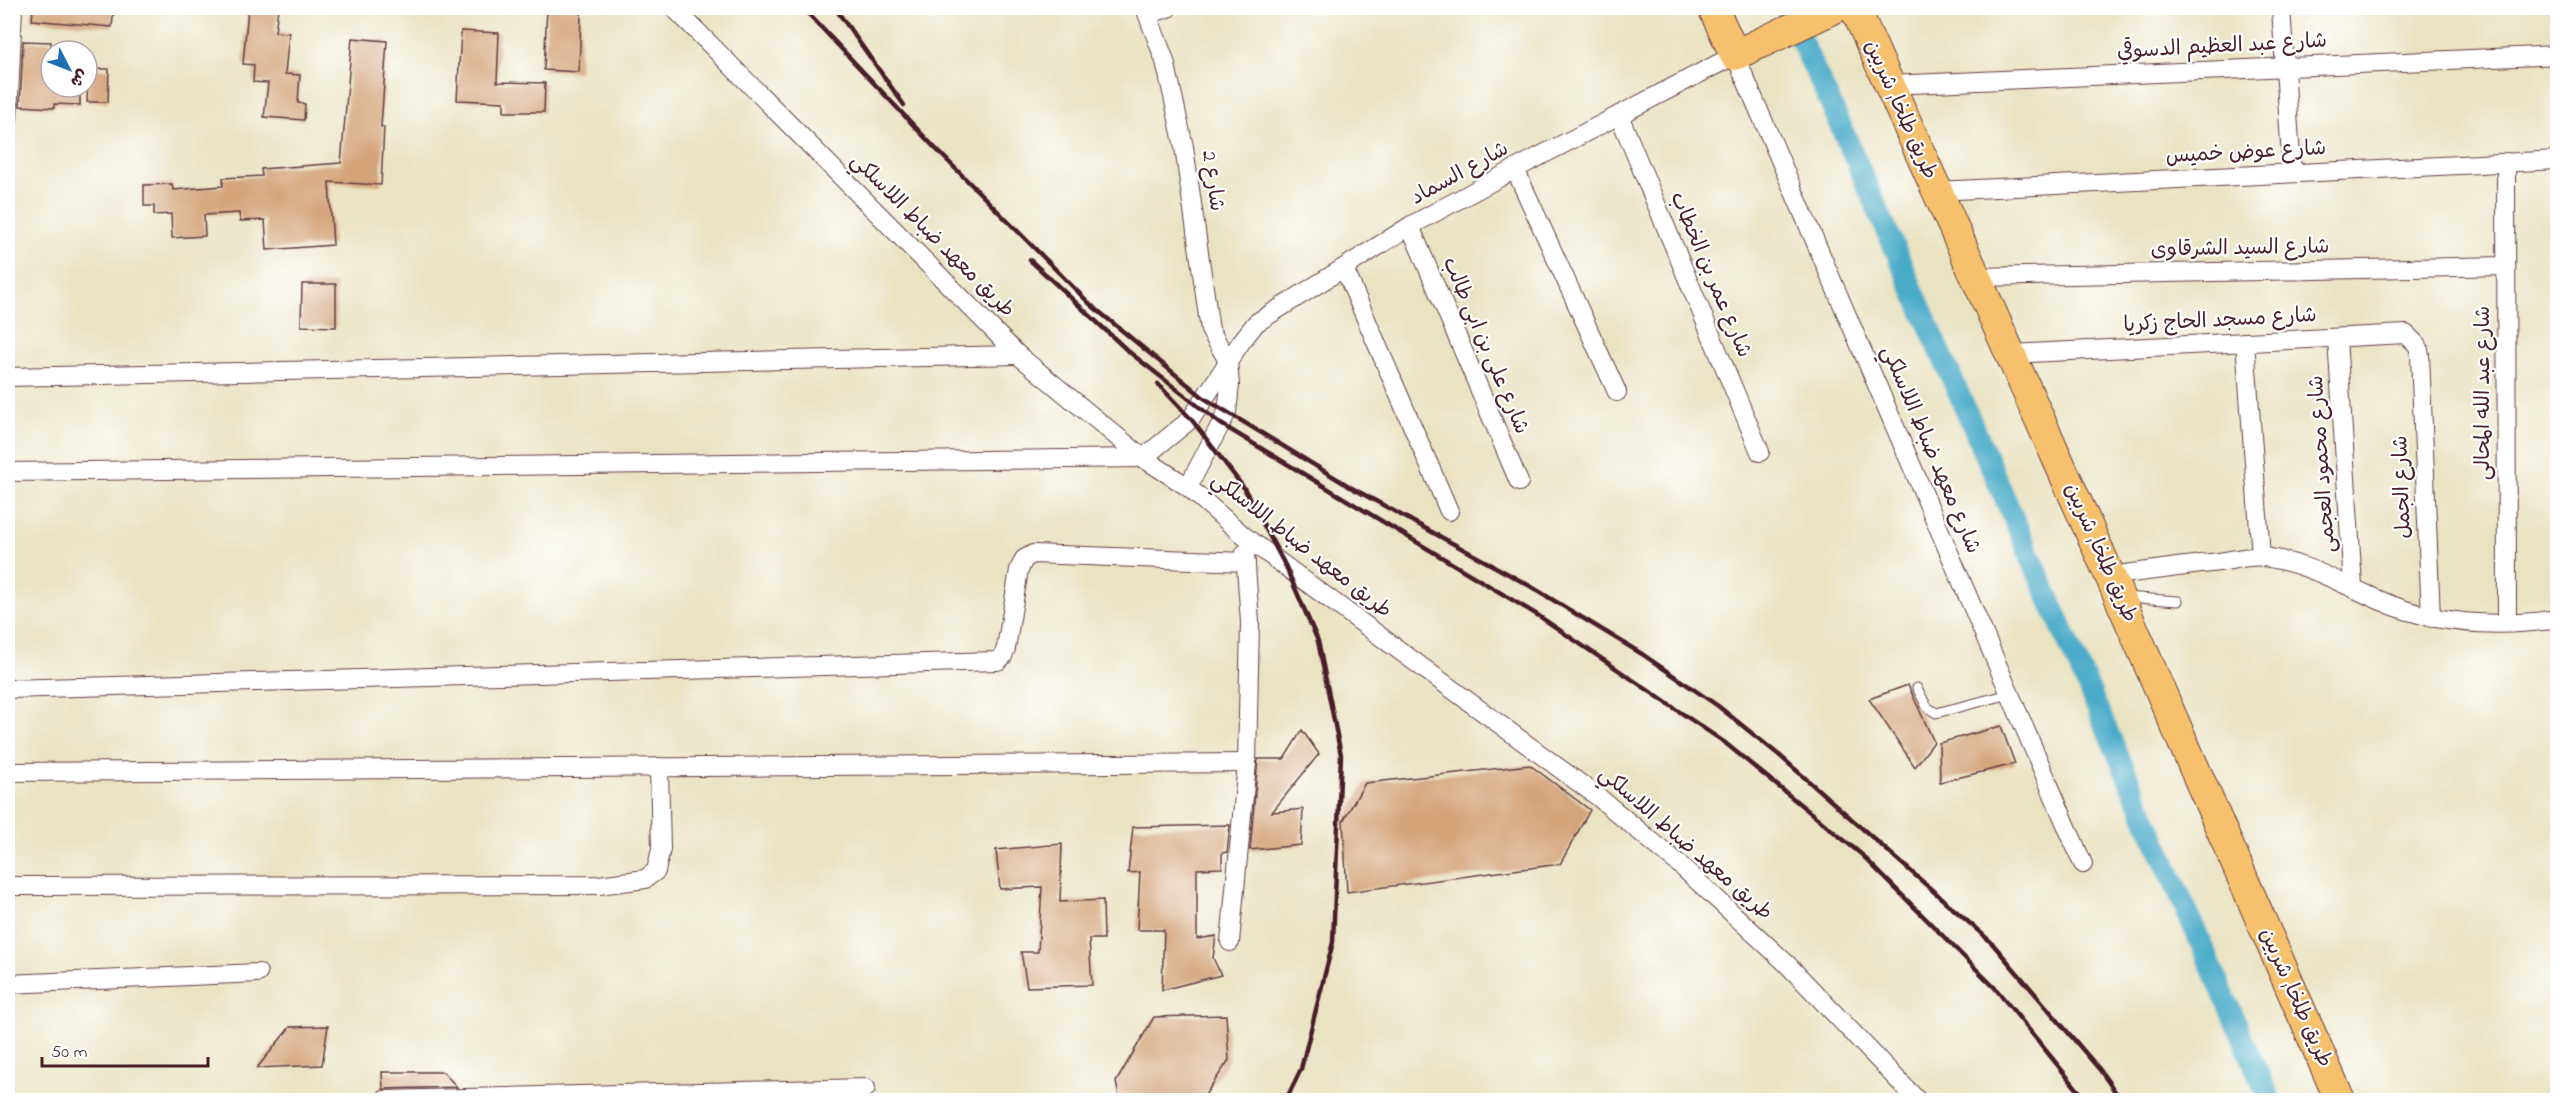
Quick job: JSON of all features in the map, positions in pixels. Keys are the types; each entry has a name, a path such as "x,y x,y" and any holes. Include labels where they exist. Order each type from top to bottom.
{"main road":[{"path":"1713,8 1745,50 1829,10"},
{"name":"طريق طلخا, شربين","path":"1855,8 2115,586 2340,1101"}],"street":[{"path":"8,118 13,8"},
{"name":"طريق معهد ضباط اللاسلكي","path":"674,8 1018,355 1147,456 1190,485 1245,536 1597,796 1679,864 1787,964 1917,1101"},
{"path":"1147,11 1168,8"},
{"path":"2281,8 2292,173"},
{"name":"شارع 2","path":"1147,11 1165,62 1184,147 1210,330 1228,361"},
{"name":"شارع السماد","path":"1147,456 1185,425 1256,323 1410,226 1745,50"},
{"name":"شارع معهد ضباط اللاسلكي","path":"1745,50 2010,694 2083,864"},
{"name":"شارع عبد العظيم الدسوقي","path":"1889,85 2558,55"},
{"name":"شارع عمر بن الخطاب","path":"1619,115 1760,452"},
{"name":"شارع عوض خميس","path":"1937,191 2558,160"},
{"name":"شارع عبد الله المحالى","path":"2506,162 2507,623"},
{"path":"1515,169 1617,392"},
{"name":"شارع على بن ابى طالب","path":"1410,226 1519,482"},
{"name":"شارع السيد الشرقاوى","path":"1975,277 2506,266"},
{"path":"1344,268 1449,511"},
{"name":"شارع مسجد الحاج زكريا","path":"2011,354 2406,334 2418,346 2420,355"},
{"name":"شارع محمود العجمى","path":"2337,338 2353,586"},
{"path":"2245,342 2261,556"},
{"path":"8,377 1018,355"},
{"name":"شارع الجمل","path":"2420,355 2431,618"},
{"path":"1190,485 1227,412 1230,385 1228,361"},
{"path":"8,472 1147,456"},
{"path":"1230,942 1247,764 1250,622 1245,536"},
{"path":"8,690 998,662 1006,648 1019,570 1024,559 1033,554 1246,562"},
{"path":"2115,586 2261,556 2293,562 2324,573 2386,603 2431,618 2469,623 2558,619"},
{"path":"8,772 1247,764"},
{"path":"8,886 599,885 645,879 656,871 661,849 659,767"},
{"path":"8,984 258,973"},
{"path":"384,1101 866,1088"}],"lane":[{"path":"2115,586 2178,601"},
{"path":"1917,688 1927,707 1936,713 2010,694"}],"building":[{"path":"33,8 114,8 112,27 32,20"},
{"path":"248,8 278,8 275,32 289,33 285,74 300,75 298,103 305,104 304,120 264,117 268,83 253,82 254,65 243,64"},
{"path":"547,8 575,8 581,14 579,72 544,70"},
{"path":"461,31 499,33 497,82 545,83 544,112 504,112 504,102 457,100"},
{"path":"352,38 387,41 381,127 384,127 381,185 329,182 333,245 267,250 265,220 240,221 239,213 204,215 205,236 172,238 171,214 154,215 154,206 144,206 144,185 172,184 173,190 223,186 223,178 262,176 261,169 341,163"},
{"path":"23,41 39,42 39,99 80,99 80,105 54,104 54,108 20,106"},
{"path":"99,69 109,69 108,102 87,102 87,99 99,99"},
{"path":"302,284 336,284 336,327 301,326"},
{"path":"1908,685 1934,742 1915,767 1869,699"},
{"path":"2001,726 2015,764 1940,782 1939,743"},
{"path":"1302,730 1319,754 1272,812 1303,809 1301,845 1250,850 1258,759 1284,759"},
{"path":"1530,765 1590,810 1560,864 1347,892 1343,821 1365,783"},
{"path":"1230,825 1227,852 1222,853 1222,868 1197,869 1197,939 1216,936 1213,958 1221,975 1162,990 1164,930 1137,930 1140,872 1128,873 1133,827"},
{"path":"1062,844 1060,902 1103,900 1104,939 1089,939 1092,985 1027,987 1021,952 1038,952 1042,887 1000,889 996,850"},
{"path":"1226,1015 1229,1060 1201,1101 1120,1101 1116,1082 1154,1017"},
{"path":"328,1026 322,1065 257,1068 290,1027"},
{"path":"382,1072 443,1072 457,1087 383,1089"}],"waterway":[{"path":"1786,8 1839,122 2270,1100"}],"railway":[{"path":"803,8 934,147 1091,305 1204,398 1352,488 1530,586 1642,654 1718,706 1779,755 1991,942 2100,1070 2121,1100"},
{"path":"835,8 904,105"},
{"path":"1030,260 1128,351 1221,424 1539,616 1724,742 1861,854 1995,988 2086,1100"},
{"path":"1158,384 1191,419 1244,488 1285,565 1318,641 1341,755 1333,942 1301,1069 1286,1100"}]}
